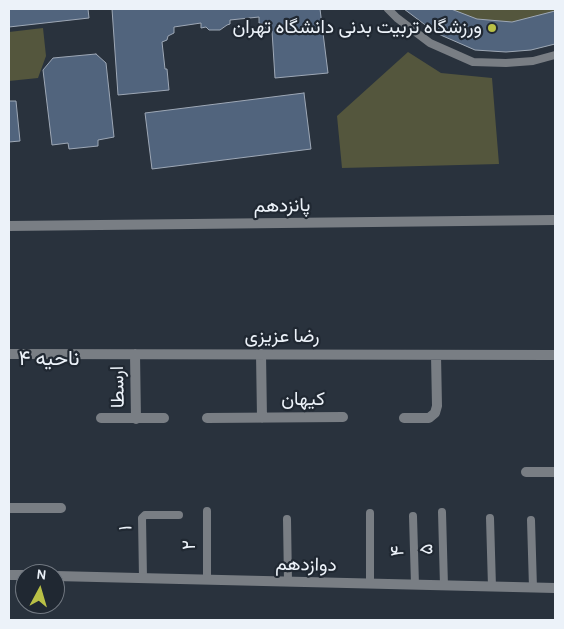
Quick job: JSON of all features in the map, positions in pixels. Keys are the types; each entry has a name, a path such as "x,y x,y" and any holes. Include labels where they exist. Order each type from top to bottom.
{"street":[{"name":"پانزدهم","path":"9,226 555,220"},
{"name":"رضا عزیزی","path":"9,354 542,355 555,353"},
{"name":"ارسطا","path":"135,354 136,419"},
{"name":"کیهان","path":"261,354 262,418"},
{"path":"404,418 430,418 434,413 437,406 436,355"},
{"name":"کیهان","path":"207,418 344,417"},
{"name":"ارسطا","path":"101,418 164,418"},
{"path":"526,472 555,472"},
{"path":"9,508 61,508"},
{"name":"دوازدهم","path":"65,576 555,588"}],"lane":[{"path":"388,9 430,43 473,62 524,62 555,55"},
{"name":"۲","path":"207,511 207,580"},
{"path":"370,512 370,584"},
{"name":"۵","path":"442,512 444,586"},
{"name":"۱","path":"143,578 142,518 145,515 179,515"},
{"name":"۴","path":"413,516 415,585"},
{"path":"490,518 492,587"},
{"path":"287,519 288,582"},
{"path":"532,520 533,588"}],"green space":[{"name":"ورزشگاه تربیت بدنی دانشگاه تهران","path":"404,9 555,9 555,44 531,50 505,52 475,50 436,33"},
{"path":"43,28 46,56 38,78 9,81 9,32"},
{"path":"408,52 441,73 492,78 499,164 342,168 337,116"}],"building":[{"path":"9,9 88,9 89,18 9,27"},
{"path":"112,9 320,9 328,73 275,78 272,31 268,31 263,24 259,23 259,17 230,20 230,24 220,30 209,30 206,27 201,28 201,23 174,27 174,33 162,42 169,90 118,95"},
{"name":"ورزشگاه تربیت بدنی دانشگاه تهران","path":"404,9 451,9 477,19 512,22 555,11 555,44 531,50 506,52 475,50 436,33"},
{"path":"96,54 106,63 114,137 98,140 98,146 69,149 68,143 52,145 43,70 53,58"},
{"path":"304,93 311,149 152,169 145,113"},
{"path":"9,101 16,101 20,141 9,142"}],"place":[{"name":"ورزشگاه تربیت بدنی دانشگاه تهران","path":"492,28"}],"district":[{"name":"ناحیه ۴","path":"49,359"}]}
